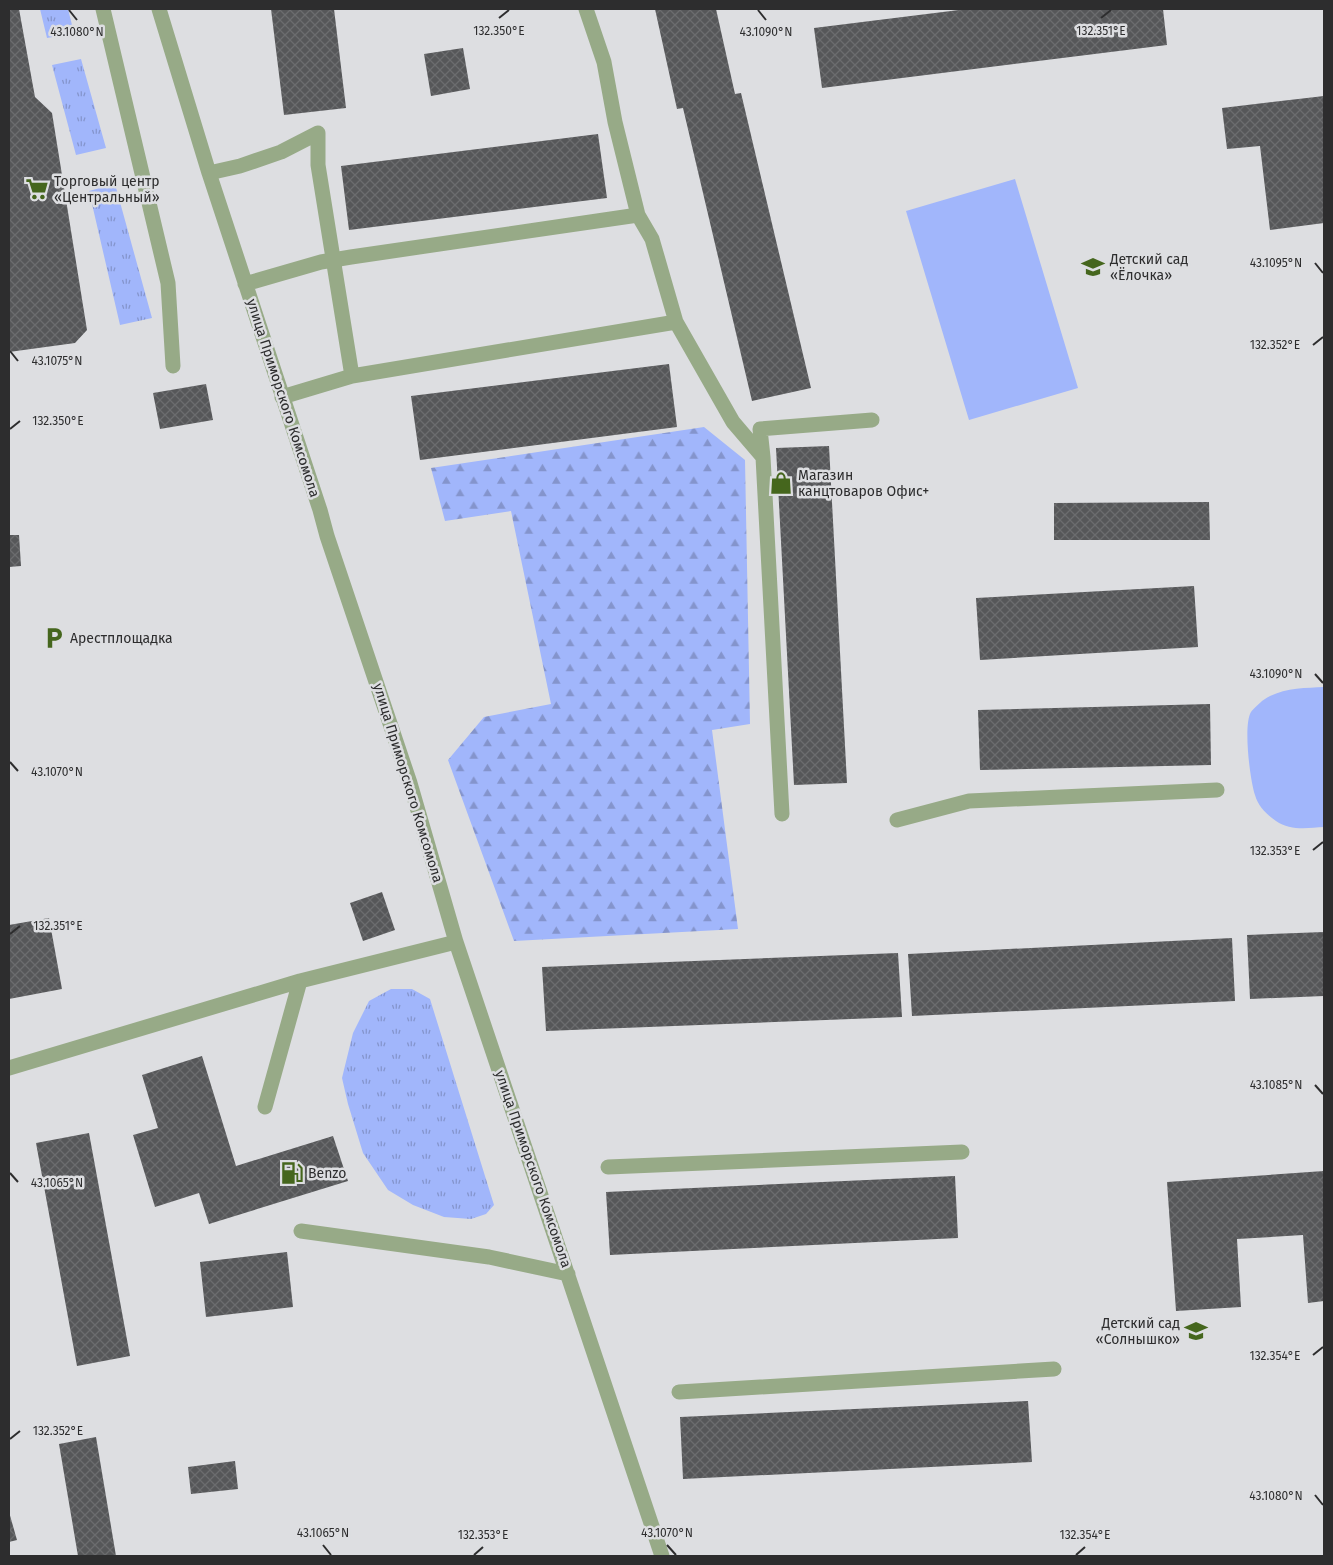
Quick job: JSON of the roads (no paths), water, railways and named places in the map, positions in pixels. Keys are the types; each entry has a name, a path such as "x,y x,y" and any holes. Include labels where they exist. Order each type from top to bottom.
{"street":[{"path":"103,9 168,284 173,366"},
{"name":"улица Приморского Комсомола","path":"159,9 209,173 327,536 410,783 456,942 662,1556"},
{"path":"586,9 604,62 615,122 638,215 652,239 676,322 733,422 763,457"},
{"path":"209,173 240,166 281,152 318,133 318,165 352,376"},
{"path":"245,284 334,260 638,215"},
{"path":"282,397 352,376 676,322"},
{"path":"782,814 760,429 872,420"},
{"path":"897,820 969,801 1217,790"},
{"path":"9,1068 300,980 456,942"},
{"path":"265,1107 300,980"},
{"path":"608,1167 962,1152"},
{"path":"300,1231 489,1256 568,1274"},
{"path":"679,1392 1054,1369"}],"place":[{"name":"Торговый центр «Центральный»","path":"37,189"},
{"name":"Детский сад «Ёлочка»","path":"1093,267"},
{"name":"Магазин канцтоваров Офис+","path":"781,483"},
{"name":"Арестплощадка","path":"54,638"},
{"name":"Benzo","path":"292,1173"},
{"name":"Детский сад «Солнышко»","path":"1196,1331"}]}
